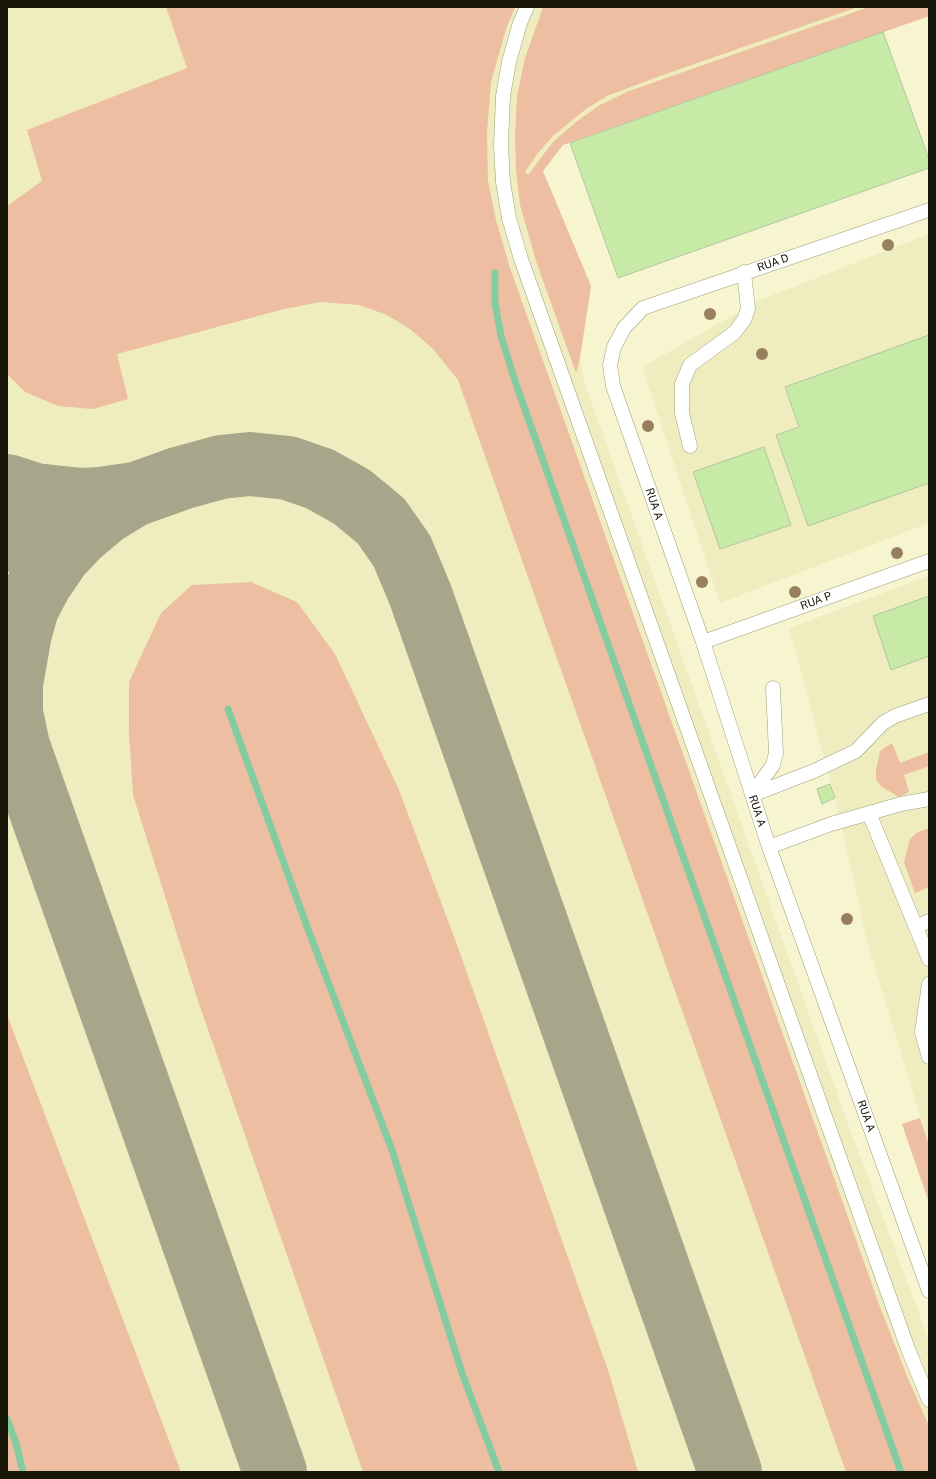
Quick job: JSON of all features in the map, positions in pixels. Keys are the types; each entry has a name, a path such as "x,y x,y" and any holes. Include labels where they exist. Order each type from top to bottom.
{"lane":[{"path":"527,7 520,23 503,96 501,145 503,182 510,218 521,260 798,1042 908,1349 929,1400"},
{"name":"RUA D","path":"624,328 643,308 744,272 929,210"},
{"path":"690,446 682,413 682,384 690,365 734,333 744,320 748,309 744,272"},
{"name":"RUA A","path":"624,328 614,347 610,365 613,386 703,642 769,847 929,1291"},
{"name":"RUA P","path":"703,642 929,560"},
{"path":"752,794 774,765 776,753 773,688"},
{"path":"752,794 814,771 856,751 883,723 895,716 929,704"},
{"path":"769,847 831,824 869,813 929,799"},
{"path":"869,813 929,959"},
{"path":"916,927 929,921"},
{"path":"929,984 922,1032 929,1057"}],"shaded area":[{"path":"7,7 929,7 929,16 563,145 543,171 591,286 580,358 585,384 847,1121 929,1340 929,1472 7,1472"},
{"path":"166,7 515,7 506,29 491,82 487,132 488,181 496,220 510,268 880,1307 909,1381 929,1426 929,1472 846,1472 458,380 433,349 410,329 387,315 359,305 321,302 284,309 117,354 128,399 93,409 58,406 25,392 7,374 7,206 42,181 27,130 187,68"},
{"path":"543,7 858,7 607,96 586,109 553,136 537,154 525,172 528,175 553,142 576,122 600,105 629,91 869,7 928,7 929,16 563,145 543,171 591,286 580,358 576,373 536,261 520,205 516,170 515,136 517,96 525,58"},
{"path":"929,234 929,523 720,603 642,367 760,300"},
{"path":"929,576 929,1145 868,945 835,798 789,628"},
{"path":"251,582 297,602 335,654 399,790 456,942 609,1373 638,1472 363,1472 199,1004 133,795 129,734 129,682 161,613 192,585"},
{"path":"892,743 900,763 929,752 929,766 904,775 909,792 899,797 882,787 876,780 876,770 880,751"},
{"path":"929,828 929,887 915,893 904,862 910,839 918,832"},
{"path":"7,1015 181,1472 7,1472"},
{"path":"920,1118 929,1145 929,1203 902,1124"}],"building":[{"path":"883,32 929,159 929,168 618,278 570,143"},
{"path":"929,335 929,483 808,526 776,435 799,427 785,387"},
{"path":"764,447 791,525 720,549 693,472"},
{"path":"929,596 929,656 891,670 873,616"},
{"path":"830,784 835,798 822,804 817,789"}],"waterway":[{"path":"495,273 495,303 501,336 516,384 901,1472"},
{"path":"228,709 306,924 392,1150 462,1373 499,1472"},
{"path":"7,1419 16,1443 23,1472"}],"taxiway":[{"path":"7,540 181,478 221,467 250,464 288,468 320,479 352,497 381,521 402,551 420,594 730,1472"},
{"path":"7,486 35,495 81,500 101,499 135,494 104,513 79,534 59,555 40,583 27,608 20,633 11,684 11,713 18,746"},
{"path":"7,715 275,1472"}]}
